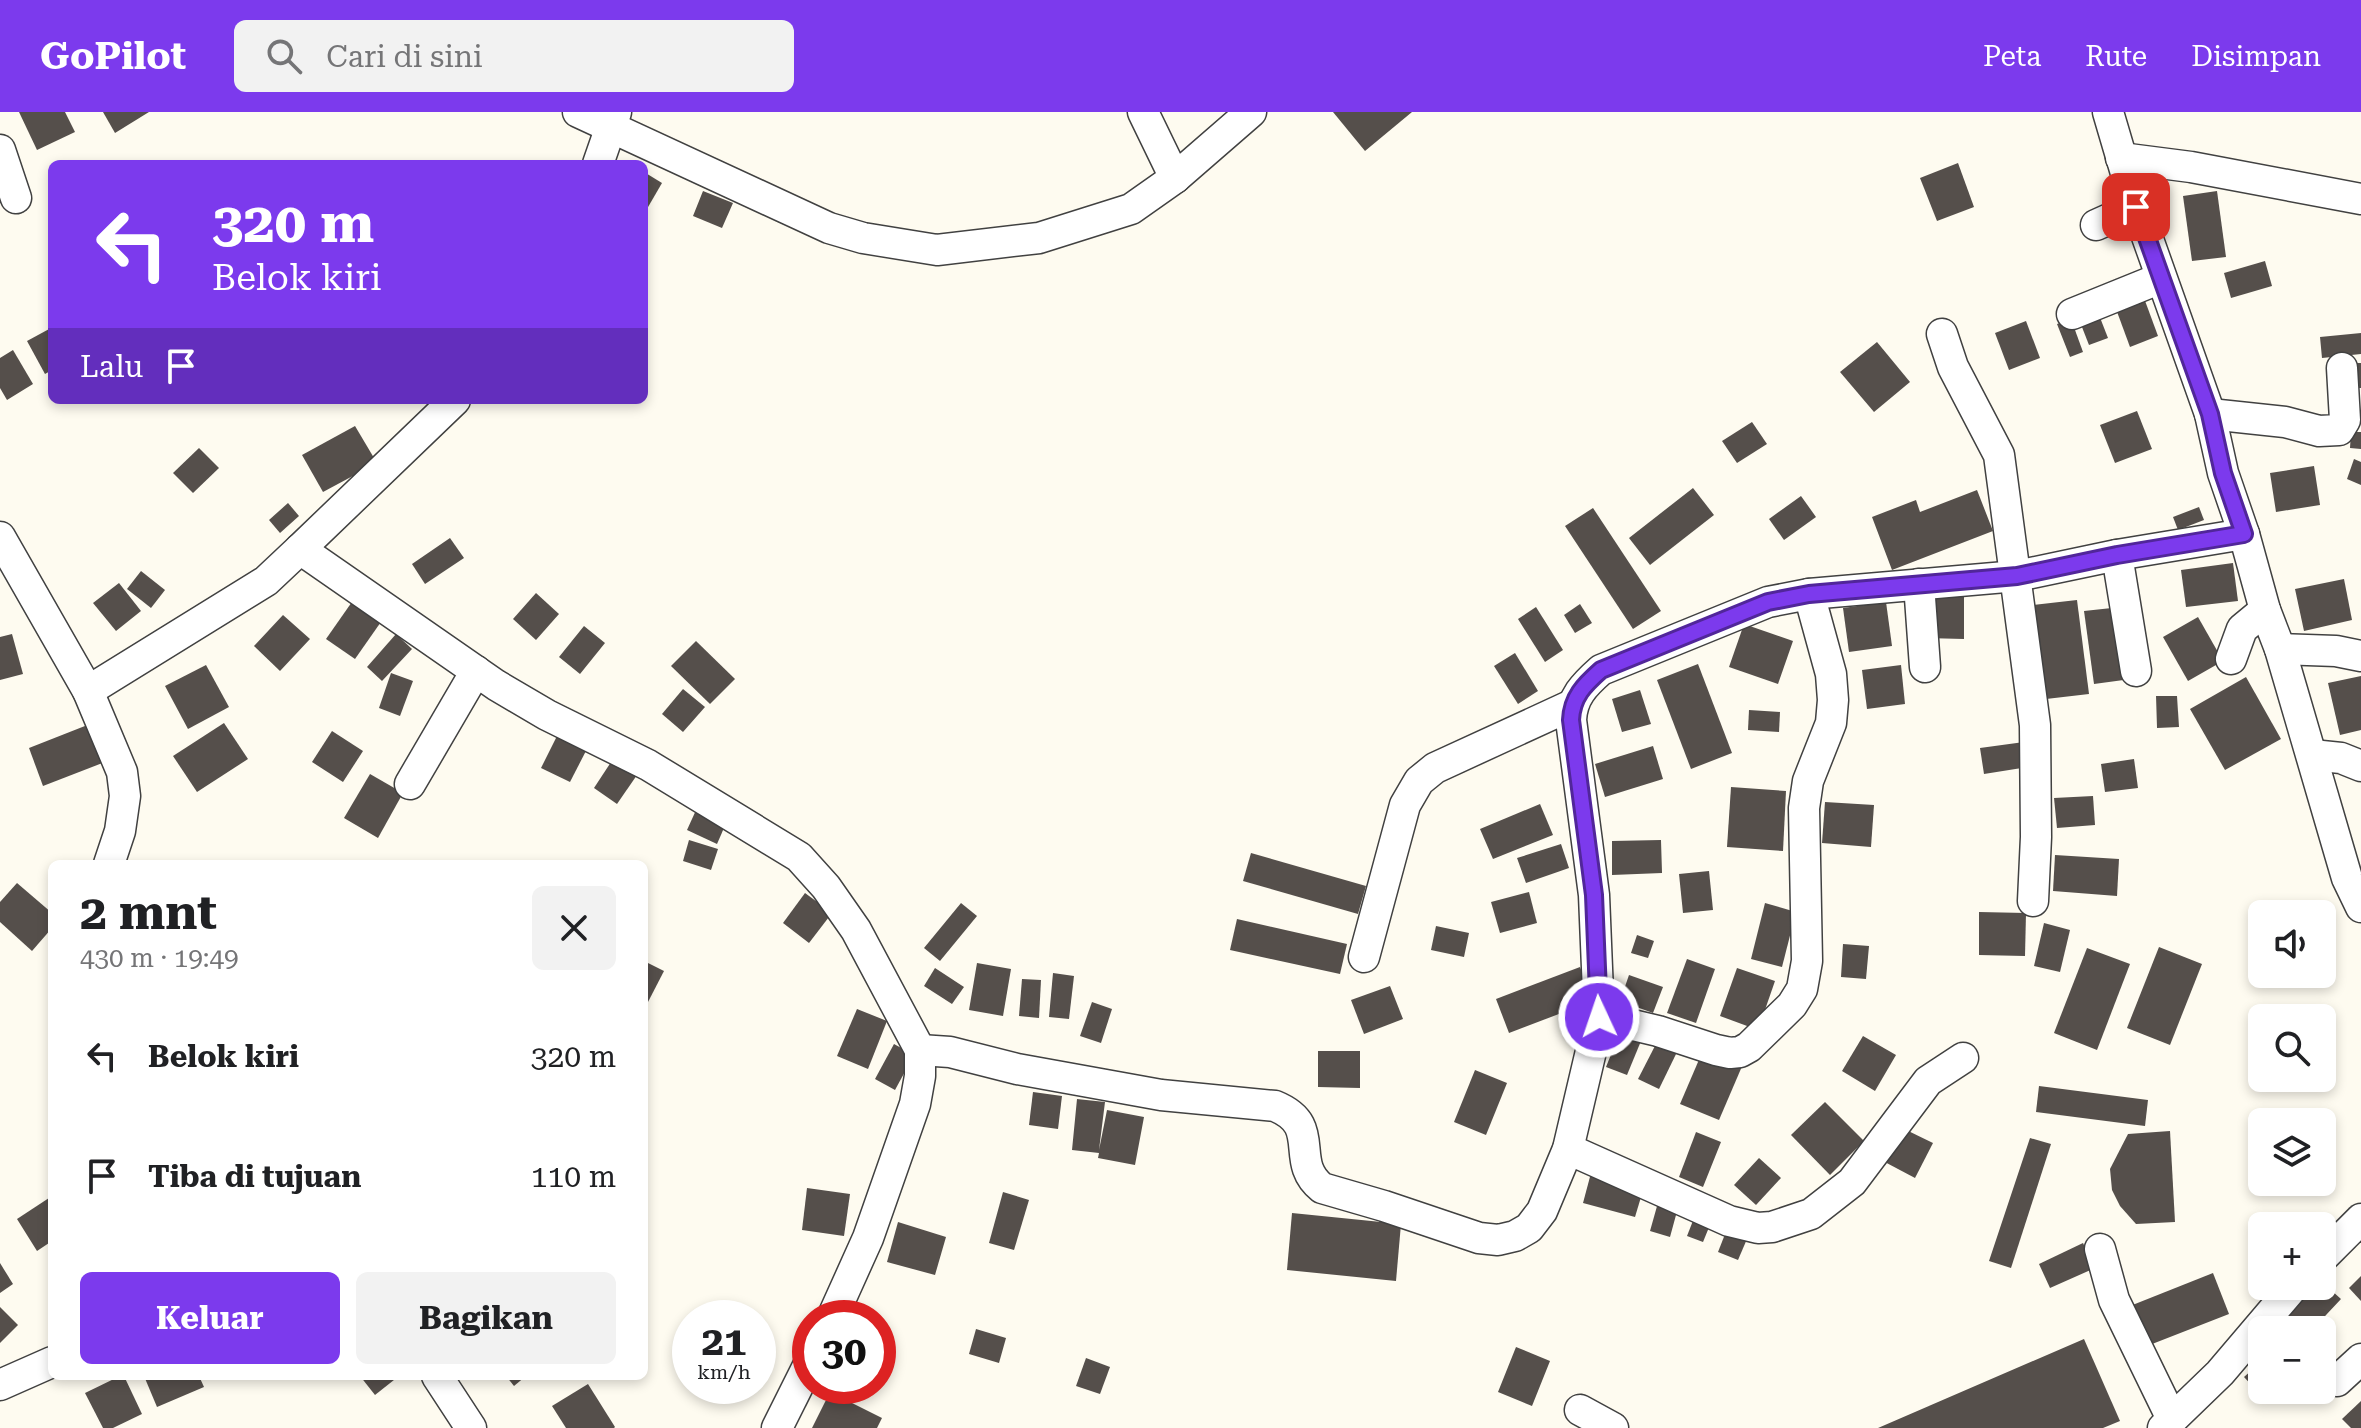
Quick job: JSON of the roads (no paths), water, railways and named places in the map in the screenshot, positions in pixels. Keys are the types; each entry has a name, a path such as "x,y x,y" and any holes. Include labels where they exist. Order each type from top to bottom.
{"street":[{"path":"578,112 614,120 829,228 863,238 937,250 1039,238 1131,209 1175,178 1251,112"},
{"path":"1143,112 1175,178"},
{"path":"2108,112 2136,207 2210,414 2223,473 2280,649 2347,878 2361,907"},
{"path":"599,160 614,120"},
{"path":"0,150 16,198"},
{"path":"2121,158 2191,167 2361,199"},
{"path":"2096,225 2136,207"},
{"path":"2072,314 2161,278"},
{"path":"1942,334 1953,367 1999,455 2035,725 2033,901"},
{"path":"2210,414 2285,422 2334,432 2342,428 2345,420 2342,368"},
{"path":"88,691 266,581 451,404"},
{"path":"920,1050 950,1052 1017,1069 1161,1095 1275,1106 1287,1110 1303,1129 1305,1163 1314,1182 1322,1188 1479,1238 1498,1240 1515,1236 1529,1228 1542,1211 1568,1149 1599,1017 1594,895 1571,720 1572,705 1584,685 1601,670 1768,602 1809,594 2017,576 2117,555 2244,534"},
{"path":"0,537 88,691 122,772 125,796 120,831 110,860"},
{"path":"300,549 476,671 547,715 648,765 799,857 826,887 856,930 920,1050 915,1104 868,1238 840,1300"},
{"path":"2117,555 2136,671"},
{"path":"1919,584 1925,667"},
{"path":"1599,1017 1658,1031 1716,1050 1740,1052 1792,1005 1802,989 1807,961 1804,808 1808,781 1831,723 1833,700 1831,674 1809,594"},
{"path":"2231,659 2242,629 2265,610"},
{"path":"2280,649 2336,651 2361,656"},
{"path":"410,784 476,671"},
{"path":"1364,957 1405,805 1419,781 1435,768 1572,705"},
{"path":"2312,755 2341,758 2361,766"},
{"path":"1568,1149 1729,1221 1758,1228 1772,1227 1811,1214 1852,1182 1928,1081 1963,1058"},
{"path":"2336,1244 2361,1219"},
{"path":"2100,1249 2114,1300 2167,1424 2220,1373 2282,1300"},
{"path":"2337,1381 2361,1359"},
{"path":"0,1385 48,1364"},
{"path":"440,1380 471,1428"},
{"path":"777,1428 792,1398"},
{"path":"1580,1410 1613,1428"}]}
